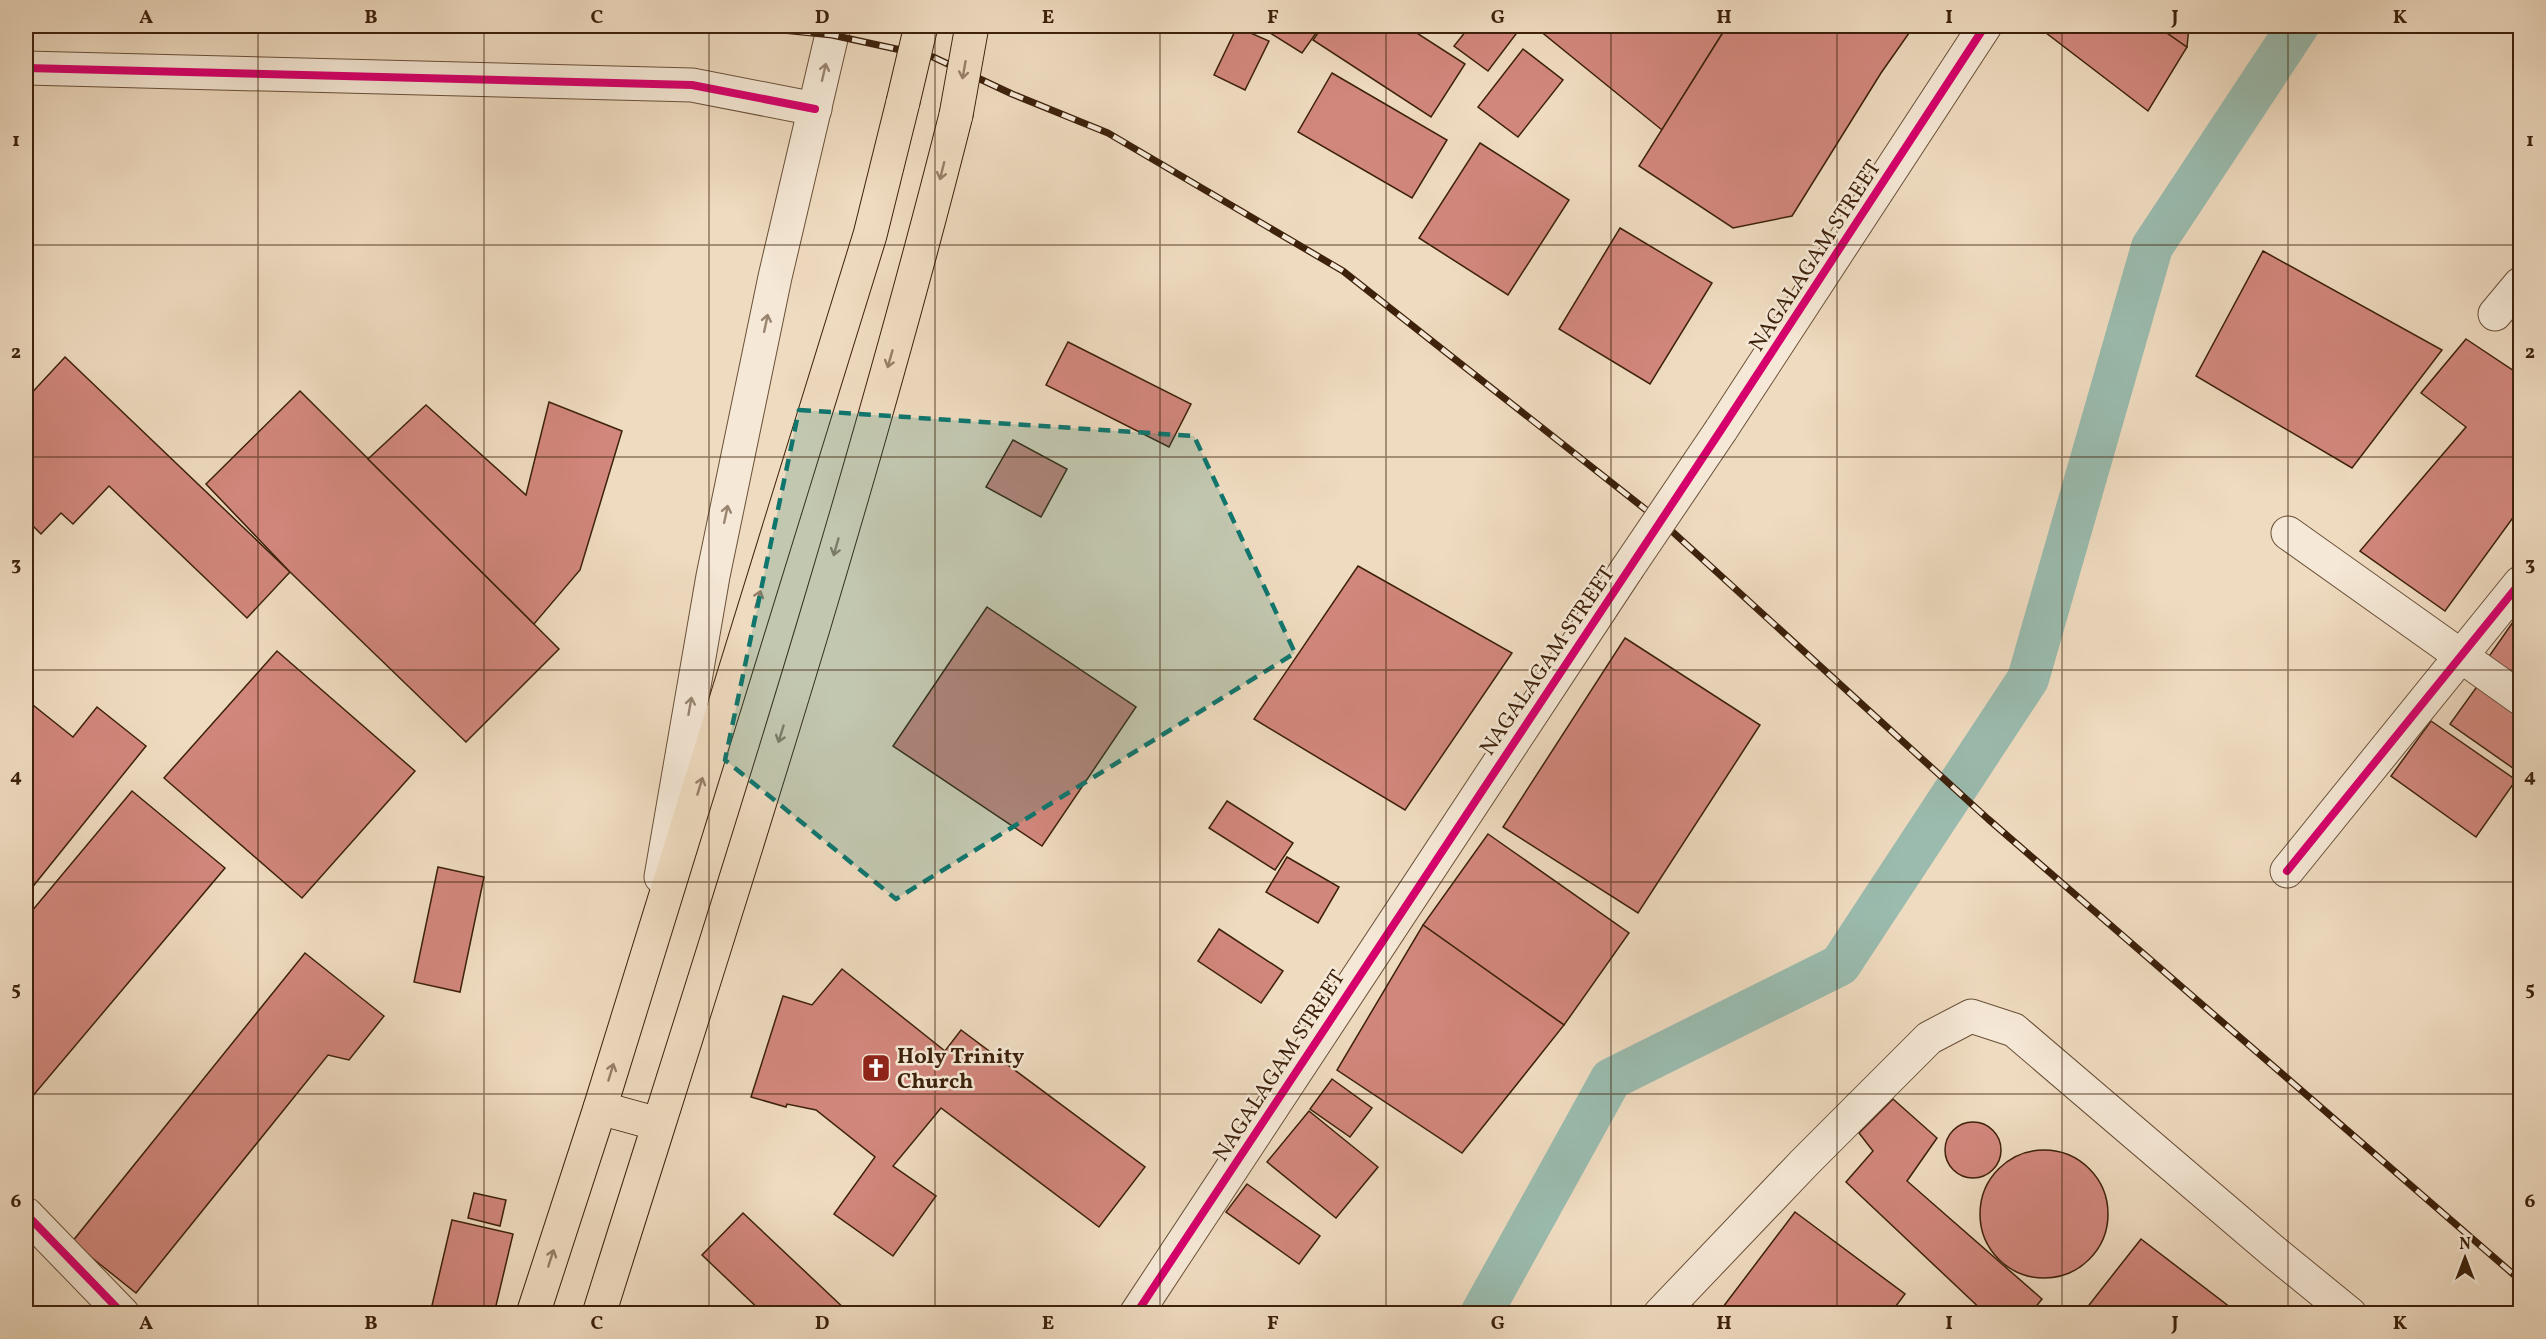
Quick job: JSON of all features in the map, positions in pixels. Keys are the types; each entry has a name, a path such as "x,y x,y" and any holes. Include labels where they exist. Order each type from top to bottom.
{"main road":[{"path":"533,1314 600,1108 870,235 921,26"},
{"path":"599,1314 795,688 920,257 956,115 972,26"},
{"path":"600,1108 658,1124"}],"street":[{"path":"649,950 713,576 775,277 834,26"},
{"name":"NAGALAGAM STREET","path":"1136,1314 1627,569 1722,430 1985,26"},
{"path":"26,68 692,85 815,109"},
{"path":"2495,314 2520,284"},
{"path":"2288,532 2520,698"},
{"path":"2287,872 2520,583"},
{"path":"1660,1314 1804,1162 1929,1038 1971,1016 2014,1030 2350,1314"},
{"path":"26,1214 123,1314"}],"highlighted area":[{"path":"799,410 1194,436 1295,653 896,899 725,760"}],"building":[{"path":"1259,26 1321,26 1302,53"},
{"path":"1323,26 1406,26 1465,64 1431,117 1313,40"},
{"path":"1470,26 1504,26 1516,34 1488,71 1454,46"},
{"path":"1534,26 1727,26 1662,130"},
{"path":"1727,26 1914,26 1881,73 1792,216 1733,228 1639,166"},
{"path":"2037,26 2157,26 2187,47 2148,111"},
{"path":"2157,26 2189,26 2187,47"},
{"path":"1237,27 1269,41 1245,90 1214,75"},
{"path":"1523,49 1563,80 1518,137 1478,107"},
{"path":"1332,73 1447,140 1412,198 1298,132"},
{"path":"1480,143 1569,200 1508,295 1419,238"},
{"path":"1620,228 1712,283 1650,384 1559,329"},
{"path":"2263,251 2442,350 2352,468 2196,376"},
{"path":"2466,339 2520,375 2520,508 2445,611 2360,551 2466,427 2421,393"},
{"path":"1068,342 1191,404 1169,447 1046,385"},
{"path":"65,357 290,572 247,618 109,486 73,524 61,513 41,534 26,519 26,399"},
{"path":"300,391 559,649 466,742 290,572 206,484"},
{"path":"549,402 622,431 580,570 534,624 368,459 426,405 526,495"},
{"path":"1013,440 1067,469 1041,517 986,487"},
{"path":"1358,566 1512,653 1405,810 1254,719"},
{"path":"987,607 1136,707 1042,846 893,746"},
{"path":"2520,612 2520,691 2483,665"},
{"path":"1625,638 1760,725 1638,913 1503,827"},
{"path":"277,651 415,771 302,898 164,778"},
{"path":"2481,681 2520,709 2520,766 2517,771 2450,724"},
{"path":"33,705 73,737 97,707 146,746 26,895 26,714"},
{"path":"2431,721 2516,780 2476,837 2391,776"},
{"path":"132,791 225,868 26,1104 26,918"},
{"path":"1227,801 1293,843 1275,870 1209,828"},
{"path":"1488,834 1629,933 1564,1025 1423,925"},
{"path":"1287,857 1339,887 1318,923 1266,892"},
{"path":"438,867 484,877 460,992 414,982"},
{"path":"1423,925 1564,1025 1462,1153 1337,1070"},
{"path":"1219,929 1283,971 1261,1003 1198,961"},
{"path":"305,953 384,1016 349,1060 328,1055 136,1293 72,1242"},
{"path":"842,969 945,1051 961,1030 1145,1167 1099,1227 941,1108 893,1166 936,1196 893,1256 834,1214 875,1157 816,1110 787,1104 786,1107 751,1097 783,996 812,1005"},
{"path":"1332,1079 1372,1108 1350,1137 1310,1109"},
{"path":"1893,1099 1937,1138 1907,1181 2042,1299 2030,1314 1986,1314 1846,1182 1873,1151 1859,1133"},
{"path":"1309,1111 1378,1167 1336,1218 1267,1162"},
{"path":"1967,1122 1979,1122 1993,1130 2001,1144 1999,1161 1993,1170 1979,1178 1967,1178 1950,1166 1945,1156 1945,1144 1957,1127"},
{"path":"2044,1150 2068,1155 2089,1169 2103,1190 2108,1214 2103,1238 2089,1259 2068,1273 2044,1278 2020,1273 1999,1259 1985,1238 1980,1214 1985,1190 1999,1169 2020,1155"},
{"path":"1247,1184 1320,1236 1299,1264 1226,1212"},
{"path":"474,1193 506,1200 500,1226 468,1218"},
{"path":"1795,1212 1905,1294 1890,1314 1723,1314 1720,1311"},
{"path":"743,1213 849,1313 764,1314 702,1255"},
{"path":"452,1220 513,1234 494,1314 430,1314"},
{"path":"2141,1239 2239,1314 2082,1314"},
{"path":"1693,1305 1703,1314 1685,1314"}],"waterway":[{"path":"1481,1314 1611,1079 1840,965 2028,679 2152,247 2298,26"}],"railway":[{"path":"741,26 832,35 933,57 1012,94 1108,133 1343,271 1664,524 1988,819 2520,1280"}],"cycle path":[{"path":"1136,1314 1721,430 1985,26"},
{"path":"26,68 692,85 815,109"},
{"path":"2287,871 2520,583"},
{"path":"26,1214 123,1314"}],"place":[{"name":"Holy Trinity Church","path":"876,1068"}]}
